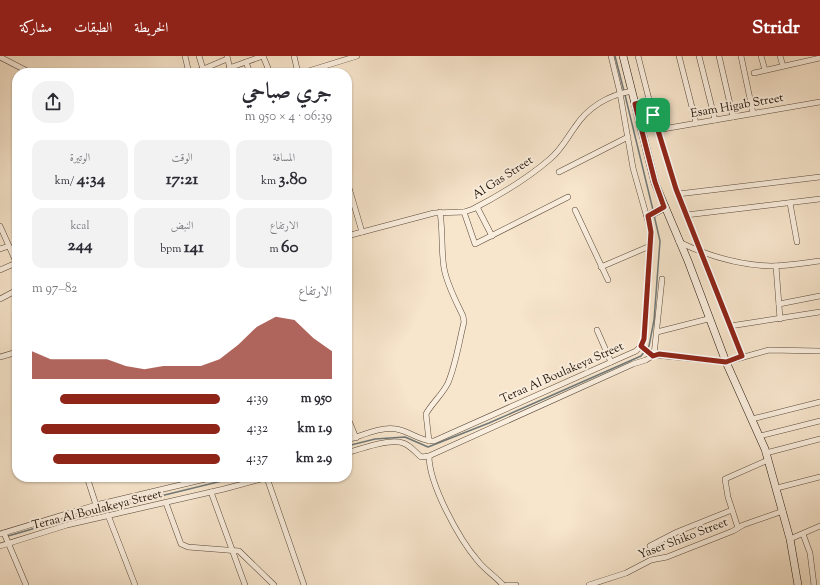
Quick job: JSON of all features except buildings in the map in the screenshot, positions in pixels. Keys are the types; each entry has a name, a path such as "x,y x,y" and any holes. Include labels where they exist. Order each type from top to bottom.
{"main road":[{"path":"623,56 661,208 679,242 708,319 728,361 760,436 777,488 791,539 798,585"},
{"path":"649,215 661,208"}],"street":[{"path":"185,56 188,68"},
{"path":"199,56 203,68"},
{"path":"235,68 246,62 263,56 268,68"},
{"path":"294,56 297,68"},
{"path":"324,68 356,56"},
{"name":"Teraa Al Boulakeya Street","path":"429,442 443,438 642,347 644,339 651,232 649,215 635,177 620,93 611,56"},
{"path":"638,56 657,130 678,194 730,326 740,357"},
{"path":"679,56 696,123"},
{"path":"699,56 715,120"},
{"path":"719,56 733,117"},
{"path":"741,56 753,113"},
{"path":"761,56 764,70"},
{"path":"780,56 783,66"},
{"path":"0,57 21,68"},
{"path":"206,68 227,58 229,68"},
{"path":"754,72 820,58"},
{"path":"246,62 248,68"},
{"name":"Al Gas Street","path":"352,235 440,212 464,212 477,207 550,159 589,111 605,99 620,93 632,91"},
{"path":"635,104 649,101"},
{"name":"Esam Higab Street","path":"657,130 820,102"},
{"path":"559,172 628,137"},
{"path":"678,194 820,177"},
{"path":"464,212 473,244 475,244 568,197"},
{"path":"352,198 362,232"},
{"path":"686,215 820,199"},
{"path":"790,203 798,242"},
{"path":"477,207 492,236"},
{"path":"575,210 608,280"},
{"path":"352,439 380,430 395,428 429,442 426,414 438,400 448,384 454,367 464,322 444,269 442,244 443,224 440,212"},
{"path":"1,230 12,253"},
{"path":"679,242 701,253 733,261 776,266 820,261"},
{"path":"0,249 9,246"},
{"path":"601,267 650,246"},
{"path":"0,270 12,266"},
{"path":"776,266 780,320"},
{"path":"653,355 657,332 662,280"},
{"path":"0,299 12,293"},
{"path":"779,304 820,296"},
{"path":"730,326 780,320 820,312"},
{"path":"657,332 708,319"},
{"path":"597,330 611,362"},
{"path":"642,347 653,355 728,361 769,350 820,351"},
{"path":"0,357 12,353"},
{"name":"Teraa Al Boulakeya Street","path":"429,456 574,390 646,360 653,355"},
{"path":"752,419 820,402"},
{"path":"760,436 820,421"},
{"path":"352,428 356,438"},
{"path":"738,528 728,497 725,479 767,456 820,439"},
{"path":"352,452 371,446 400,442 407,444 421,457 429,456 430,470 455,526 476,559 502,585"},
{"path":"777,488 820,477"},
{"path":"89,482 96,505"},
{"name":"Teraa Al Boulakeya Street","path":"2,533 96,505 193,482"},
{"name":"Teraa Al Boulakeya Street","path":"0,546 67,525 166,503 249,482"},
{"path":"270,482 304,585"},
{"path":"210,492 245,585"},
{"path":"166,503 181,544 188,547 239,551 247,557 274,585"},
{"path":"650,546 684,529 732,510"},
{"name":"Yaser Shiko Street","path":"589,585 606,578 622,575 651,560 667,557 738,528 783,512"},
{"path":"108,515 135,585"},
{"path":"791,539 820,526"},
{"path":"2,533 9,543 26,585"},
{"path":"801,534 810,553 814,585"},
{"path":"507,585 516,585"}],"waterway":[{"path":"615,56 624,91"},
{"path":"625,95 653,210"},
{"path":"352,445 375,439 405,437 428,447 489,423 641,356 649,346 654,320 660,241 654,215"},
{"path":"8,536 67,519 218,482"}],"route":[{"path":"649,101 653,115 676,189 742,356 730,361 726,362 659,354 653,356 641,346 644,339 651,232 648,216 664,207 655,182 635,104 649,101"}]}
